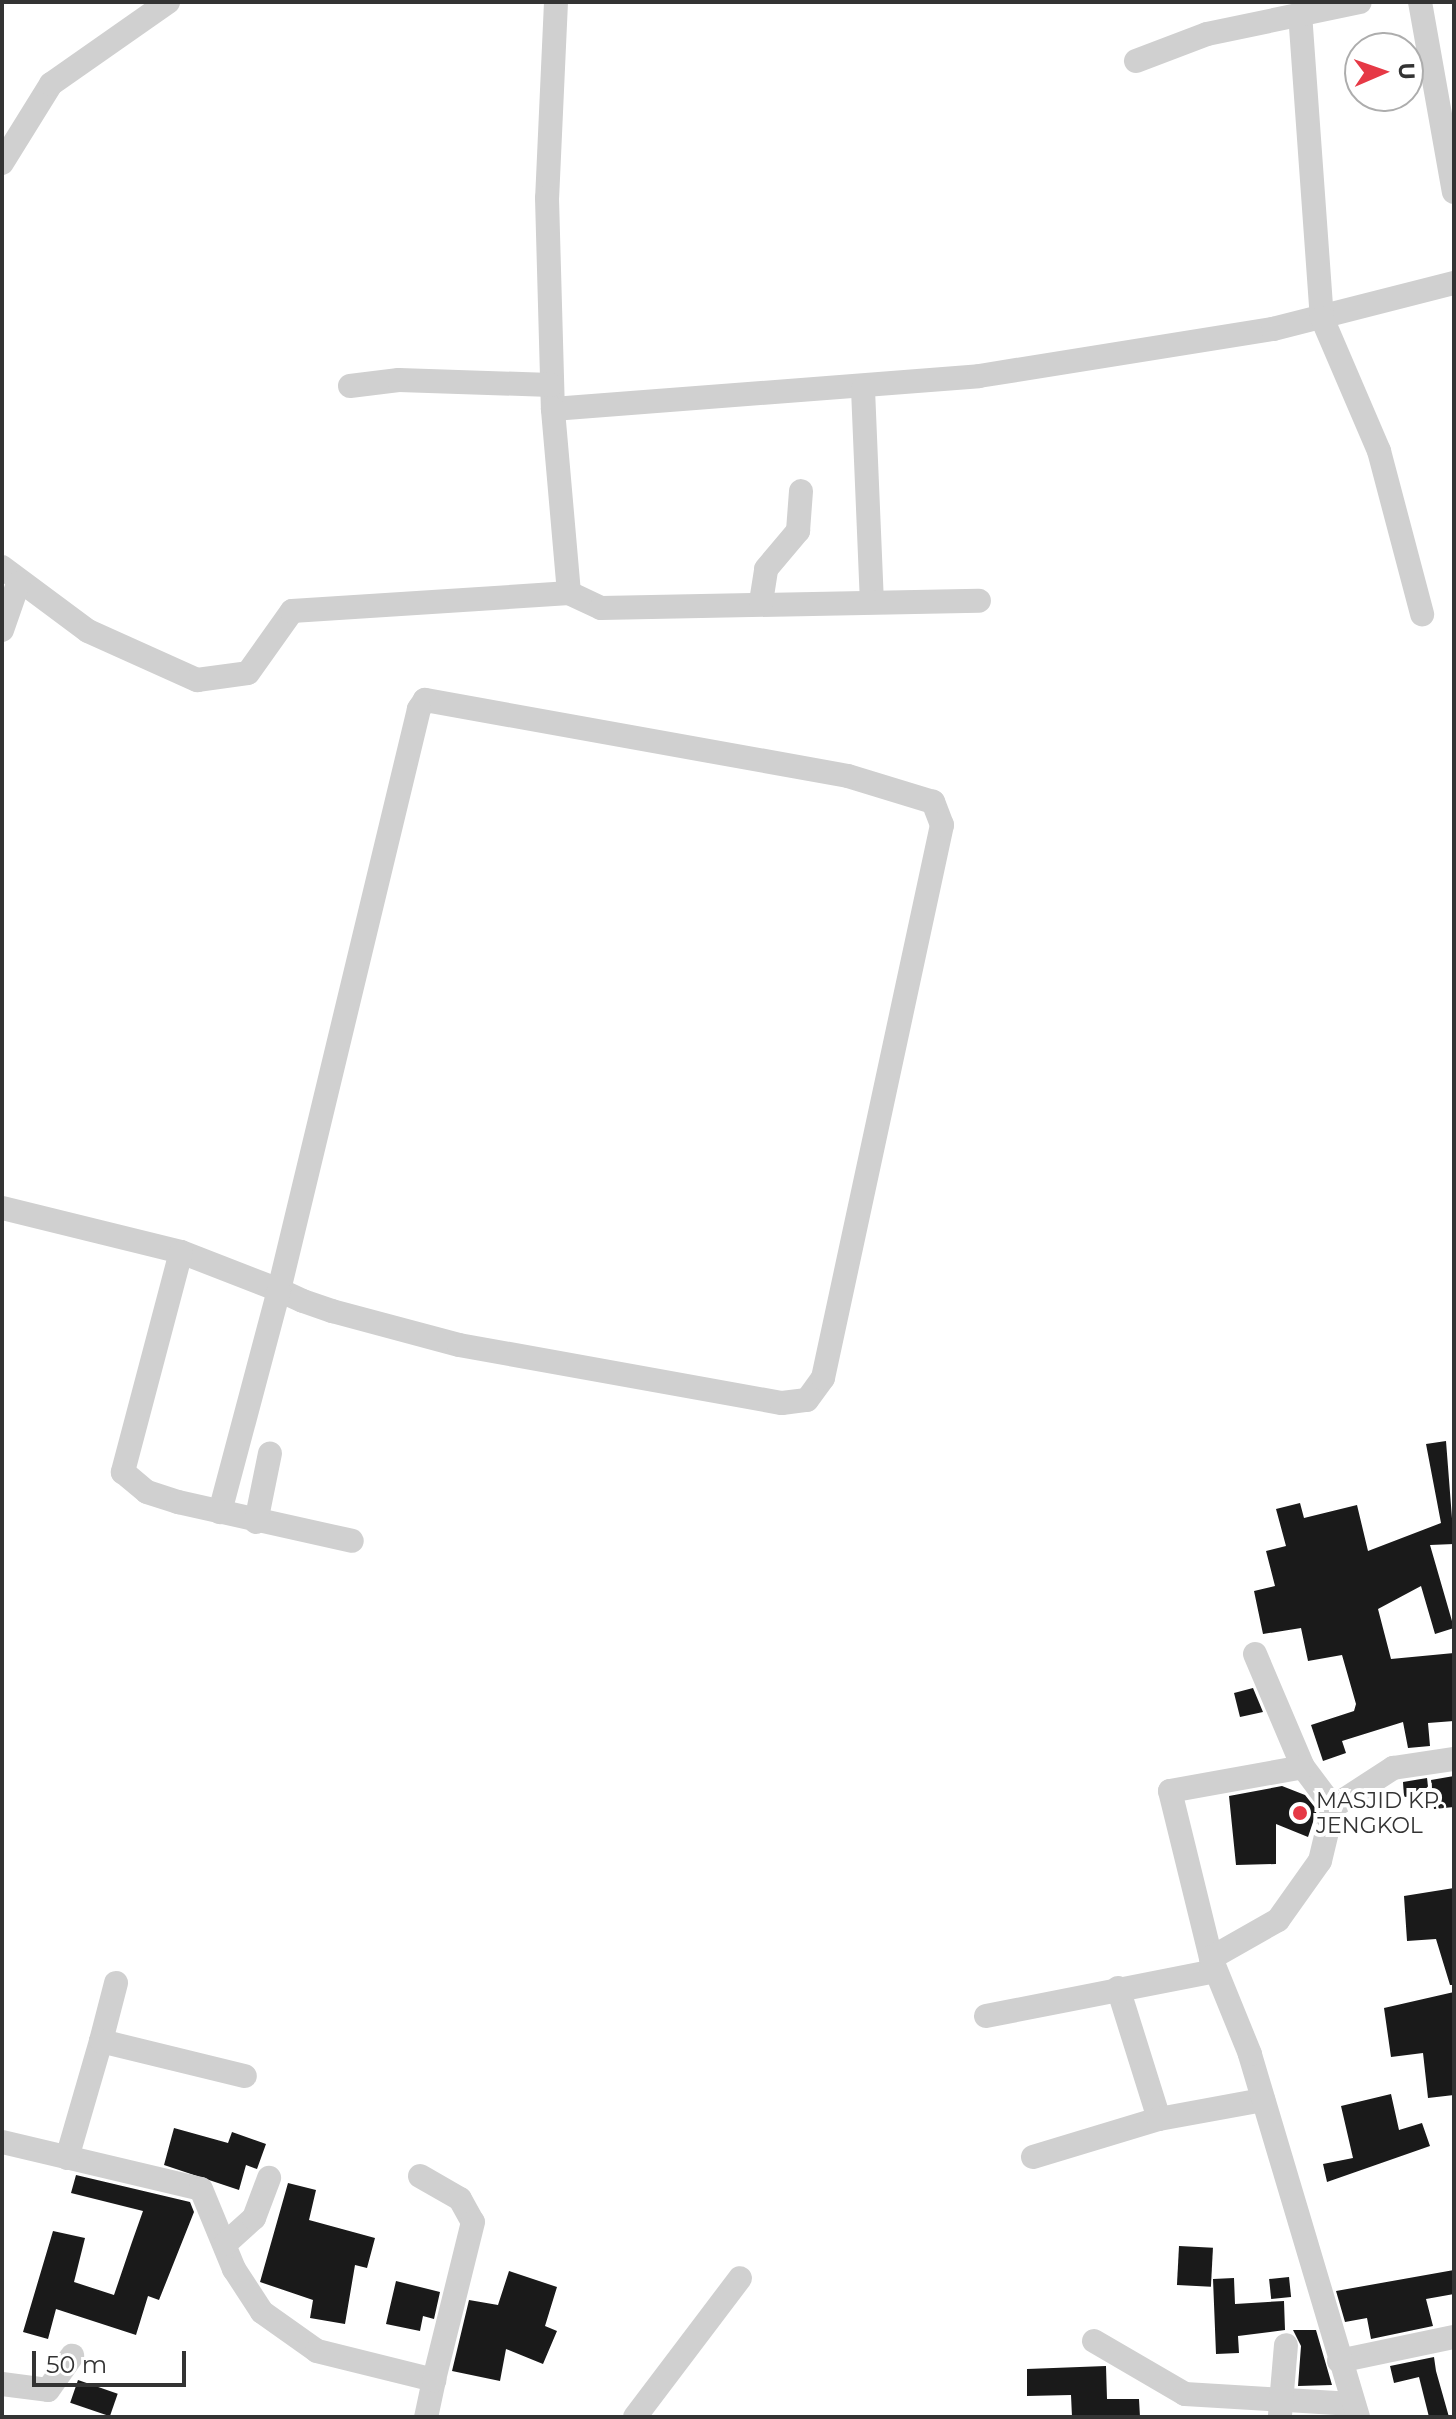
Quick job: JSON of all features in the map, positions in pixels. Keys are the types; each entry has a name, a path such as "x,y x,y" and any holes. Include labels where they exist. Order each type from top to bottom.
{"street":[{"path":"2,163 51,84 168,2"},
{"path":"556,2 547,198 551,385 569,593"},
{"path":"1136,61 1207,34 1360,2"},
{"path":"1420,2 1454,192"},
{"path":"1300,13 1322,318 1379,451 1422,614"},
{"path":"553,409 863,389 1322,318 1454,283"},
{"path":"350,386 399,380 551,385"},
{"path":"863,389 872,601"},
{"path":"761,602 766,569 798,531 801,491"},
{"path":"2,630 10,575 88,631 197,680 230,681 253,669 292,611 569,593 601,608 761,602 979,601"},
{"path":"2,1208 181,1252 279,1290 459,1345 782,1403 807,1400 823,1378 942,825 933,802 848,776 425,700 279,1290 220,1512"},
{"path":"181,1252 123,1472 147,1492 256,1522 352,1541"},
{"path":"256,1522 270,1453"},
{"path":"1255,1654 1303,1767 1333,1807"},
{"path":"986,2016 1213,1965 1278,1920 1320,1861 1333,1807 1393,1768 1454,1759"},
{"path":"1094,2341 1167,2389 1281,2409 1356,2410 1263,2100 1213,1965 1170,1791 1303,1767"},
{"path":"67,2158 116,1983"},
{"path":"1118,1988 1159,2119"},
{"path":"101,2041 245,2076"},
{"path":"1033,2157 1159,2119 1263,2100"},
{"path":"2,2142 201,2189 246,2292 281,2328 356,2365 434,2380"},
{"path":"420,2176 460,2199 473,2222 426,2417"},
{"path":"225,2244 254,2218 269,2178"},
{"path":"635,2417 740,2278"},
{"path":"1339,2361 1454,2337"},
{"path":"1281,2409 1286,2345"},
{"path":"2,2384 48,2390 72,2356"}],"building":[{"path":"1446,1441 1454,1544 1430,1545 1454,1628 1435,1634 1421,1586 1378,1609 1391,1659 1454,1653 1454,1721 1428,1723 1430,1746 1408,1748 1403,1722 1342,1741 1346,1753 1323,1761 1311,1725 1354,1711 1356,1704 1342,1655 1308,1661 1301,1628 1263,1634 1254,1591 1275,1586 1266,1551 1286,1546 1276,1509 1300,1503 1304,1518 1357,1505 1368,1551 1441,1523 1426,1444"},
{"path":"1253,1688 1263,1712 1240,1717 1234,1693"},
{"path":"1454,1776 1454,1807 1434,1809 1431,1780"},
{"path":"1427,1778 1429,1795 1404,1797 1403,1782"},
{"path":"1282,1786 1305,1795 1317,1810 1308,1837 1276,1824 1276,1864 1236,1865 1229,1796"},
{"path":"1454,1888 1454,1985 1450,1985 1436,1939 1407,1941 1404,1896"},
{"path":"1454,1992 1454,2095 1428,2098 1423,2053 1391,2057 1384,2008"},
{"path":"1391,2094 1399,2130 1422,2123 1430,2146 1327,2182 1323,2164 1353,2158 1341,2106"},
{"path":"174,2128 228,2143 232,2132 266,2144 257,2169 246,2165 239,2190 164,2165"},
{"path":"76,2175 190,2202 194,2212 159,2300 148,2296 136,2335 56,2309 48,2339 23,2332 53,2231 85,2238 74,2282 114,2295 143,2211 71,2193"},
{"path":"288,2183 316,2190 309,2220 375,2238 367,2268 355,2265 345,2324 310,2318 313,2300 260,2282"},
{"path":"1179,2246 1213,2248 1211,2287 1177,2285"},
{"path":"1454,2270 1454,2294 1426,2299 1433,2326 1371,2339 1367,2318 1345,2322 1336,2291"},
{"path":"509,2271 557,2287 545,2326 557,2331 543,2364 506,2349 500,2381 452,2371 469,2300 498,2305"},
{"path":"1289,2277 1291,2297 1271,2299 1269,2279"},
{"path":"1234,2278 1235,2304 1284,2301 1285,2330 1238,2336 1239,2353 1216,2354 1213,2279"},
{"path":"396,2281 440,2292 434,2319 423,2316 420,2331 386,2324"},
{"path":"1293,2330 1316,2330 1332,2385 1298,2386 1301,2346"},
{"path":"1434,2357 1449,2417 1429,2417 1419,2377 1394,2383 1390,2366"},
{"path":"1106,2366 1107,2399 1139,2399 1140,2417 1072,2417 1071,2395 1027,2396 1027,2369"},
{"path":"78,2380 118,2394 110,2416 70,2403"}],"place":[{"name":"MASJID KP. JENGKOL","path":"1300,1813"}]}
